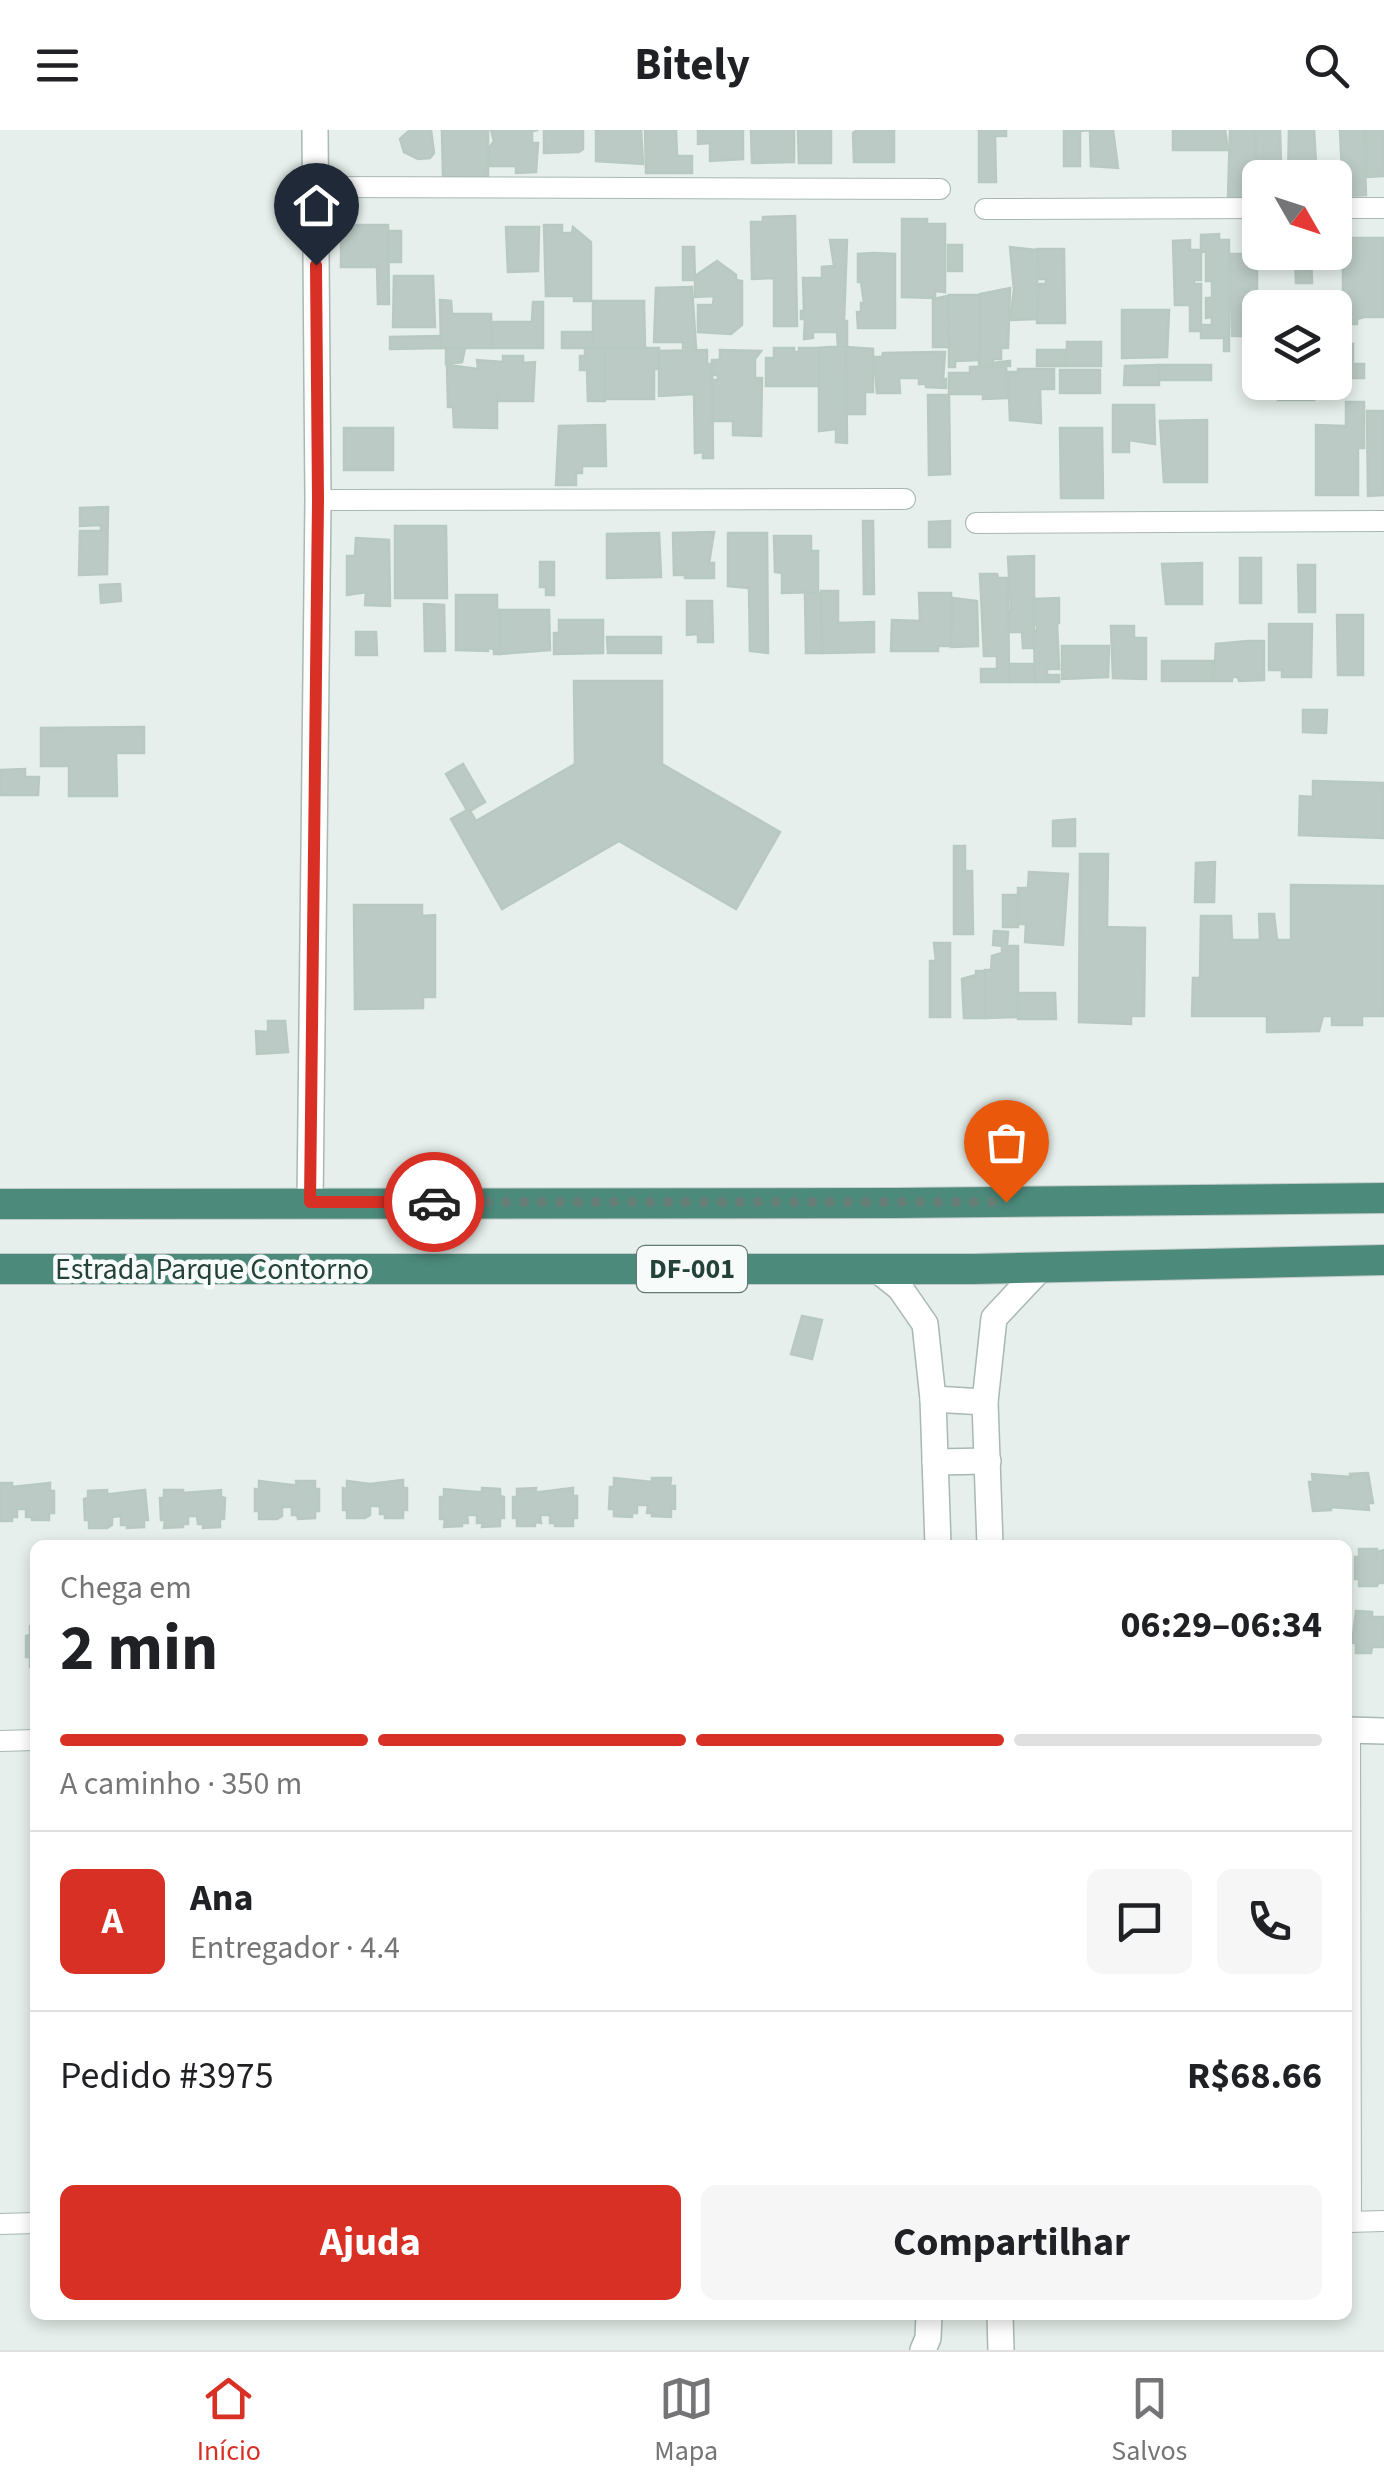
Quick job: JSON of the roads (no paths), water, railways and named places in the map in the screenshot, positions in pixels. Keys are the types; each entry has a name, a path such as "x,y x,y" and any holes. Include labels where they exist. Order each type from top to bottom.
{"highway":[{"name":"DF-001","path":"0,1204 896,1204 1384,1198"},
{"name":"Estrada Parque Contorno","path":"0,1269 1042,1267 1384,1260"}],"street":[{"path":"310,1202 318,500 315,130"},
{"path":"315,186 940,189"},
{"path":"985,210 1242,208"},
{"path":"1352,208 1384,208"},
{"path":"318,500 906,499"},
{"path":"976,523 1384,521"},
{"path":"990,1540 985,1402 994,1318 1042,1267"},
{"path":"876,1268 900,1288 925,1324 933,1399 938,1540"},
{"path":"933,1399 985,1402"},
{"path":"935,1462 988,1461"},
{"path":"1352,1730 1384,1731"},
{"path":"0,1741 30,1740"},
{"path":"1352,2222 1384,2221"},
{"path":"0,2224 30,2223"},
{"path":"923,2350 930,2320"},
{"path":"1000,2320 1001,2350"}]}
